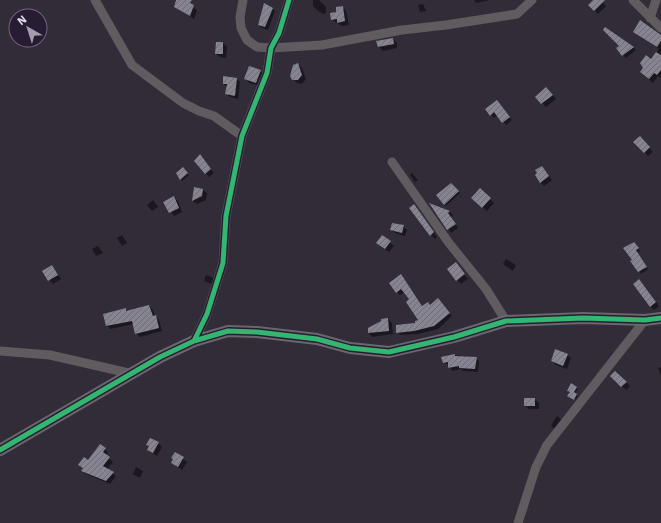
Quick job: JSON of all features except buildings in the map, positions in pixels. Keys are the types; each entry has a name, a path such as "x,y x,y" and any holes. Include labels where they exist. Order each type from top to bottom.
{"street":[{"path":"95,0 132,65 183,102 199,111 214,116 242,136"},
{"path":"243,0 240,17 241,28 247,40 258,47 271,48 322,45 402,30 517,14 532,0"},
{"path":"194,341 207,314 223,263 226,216 242,136 267,73 271,48 279,33 289,0"},
{"path":"633,0 661,28"},
{"path":"650,18 656,0"},
{"path":"392,162 449,243 486,289 506,321"},
{"path":"0,450 160,358 194,341 228,331 257,332 317,339 350,348 389,352 454,337 506,321 583,318 645,320 661,318"},
{"path":"518,523 536,468 547,445 645,320"},
{"path":"0,351 50,355 133,374"}],"cycle path":[{"path":"194,341 207,314 223,263 226,216 242,136 267,73 271,48 279,33 289,0"},
{"path":"0,450 160,357 194,341 228,331 257,332 317,339 350,348 389,352 454,337 506,321 583,318 645,320 661,318"}]}
